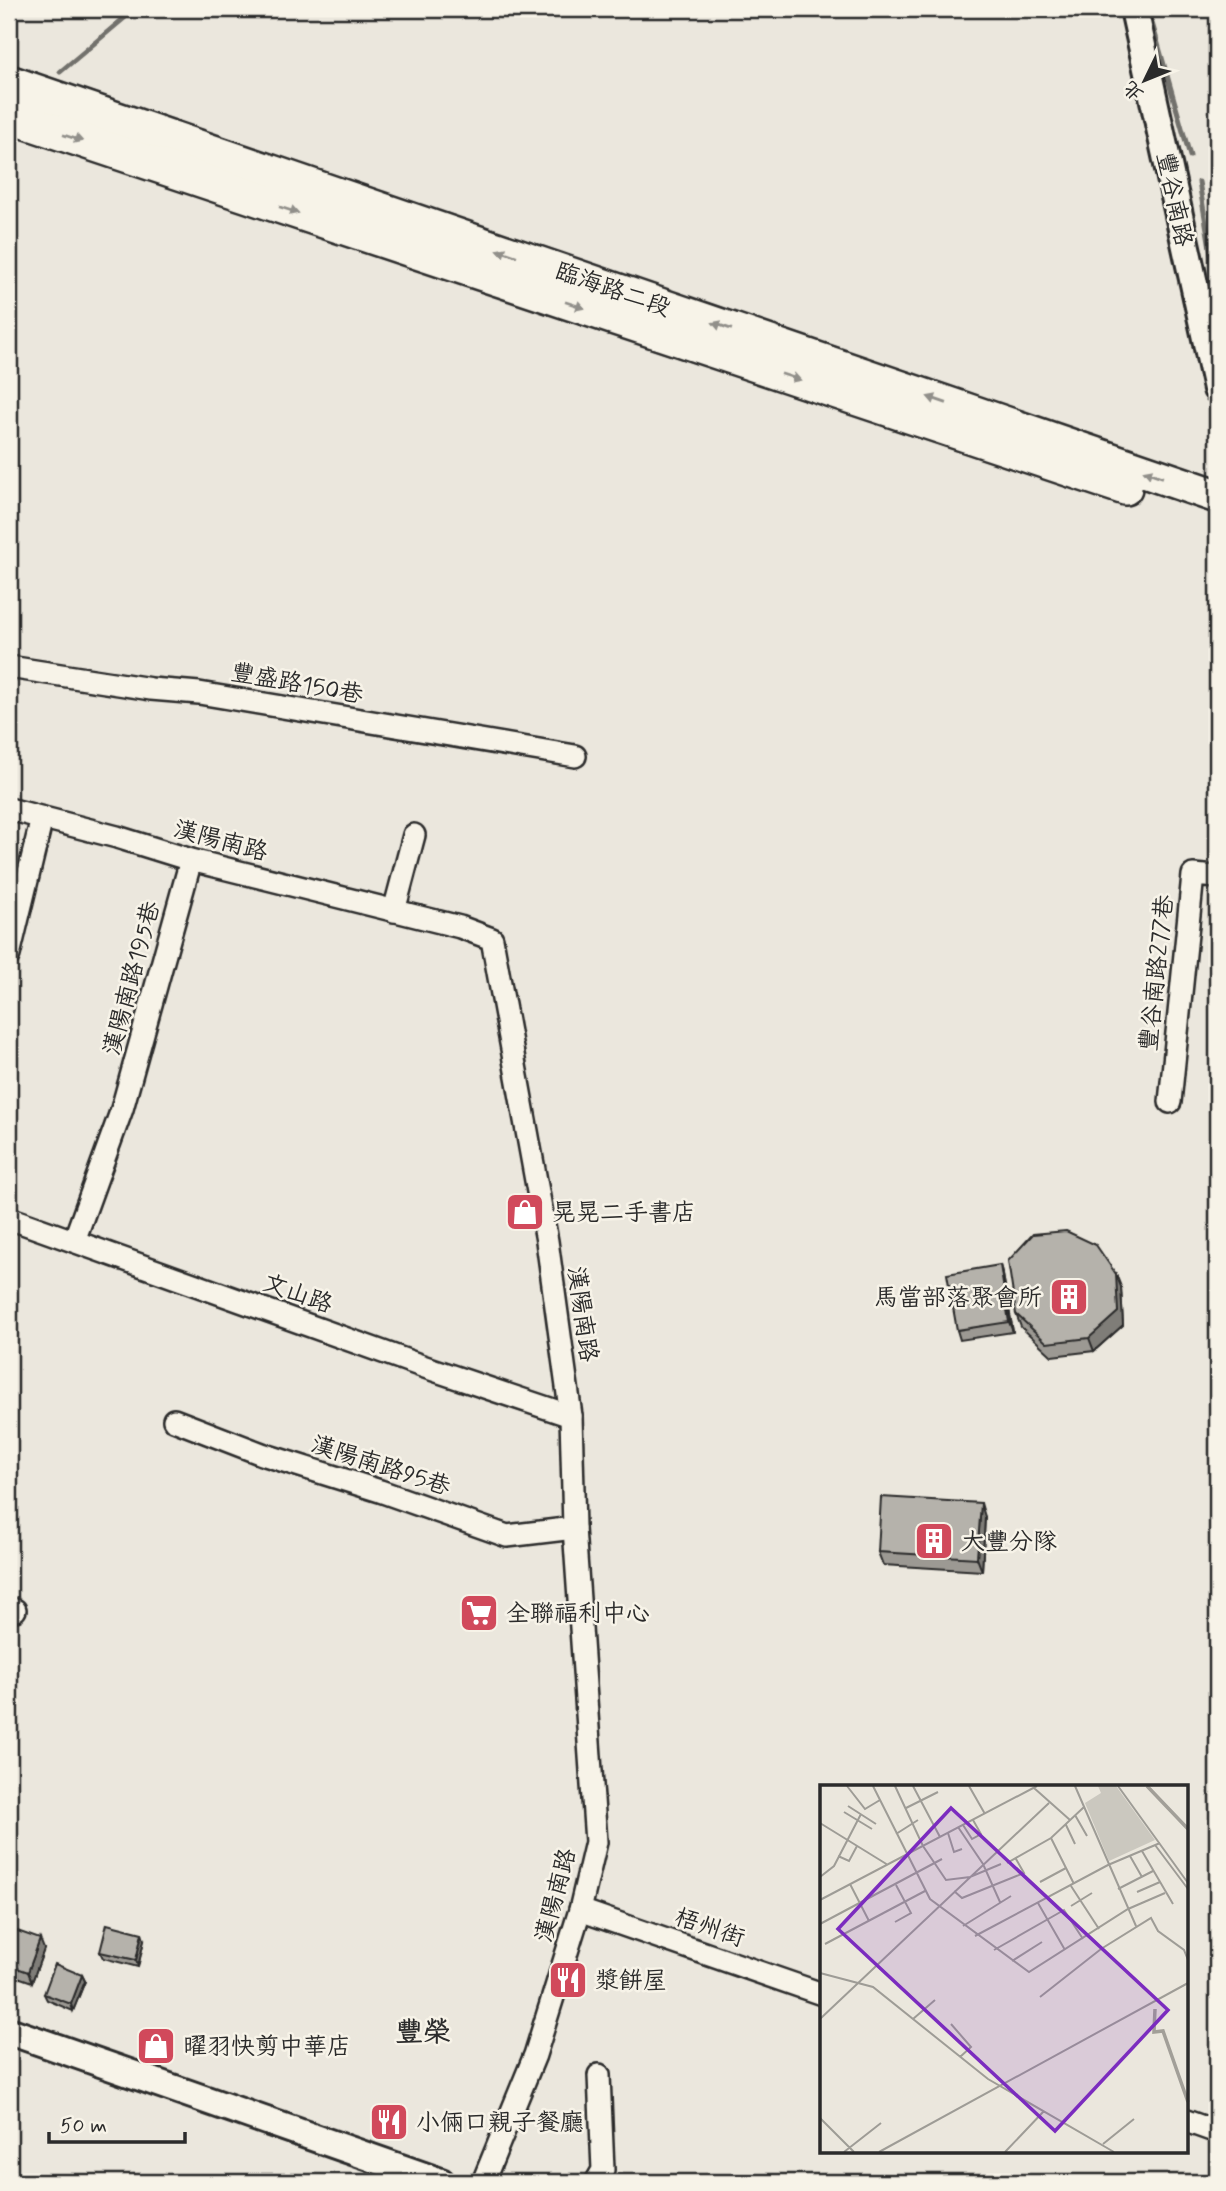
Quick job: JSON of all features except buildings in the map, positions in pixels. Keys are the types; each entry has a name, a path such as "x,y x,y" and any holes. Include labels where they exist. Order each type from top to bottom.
{"main road":[{"name":"臨海路二段","path":"9,82 1217,496"},
{"name":"臨海路二段","path":"9,116 1217,519"}],"street":[{"name":"豐谷南路","path":"1134,9 1217,389"},
{"name":"豐盛路150巷","path":"9,667 151,689 199,693 575,756"},
{"name":"漢陽南路","path":"9,808 117,836 191,860 460,927 492,939 547,1241 571,1416 574,1528 596,1842 580,1910 535,2055 483,2182"},
{"path":"9,955 41,818"},
{"path":"394,911 414,835"},
{"name":"漢陽南路195巷","path":"74,1241 122,1109 191,860"},
{"name":"豐谷南路277巷","path":"1170,1102 1193,875 1217,877"},
{"name":"文山路","path":"9,1218 422,1366 571,1416"},
{"name":"漢陽南路95巷","path":"174,1420 262,1454 507,1536 574,1528"},
{"name":"梧州街","path":"580,1910 820,1993"},
{"path":"9,2031 441,2182"},
{"path":"596,2182 603,2170 599,2075"},
{"path":"1188,2122 1217,2132"}],"waterway":[{"path":"60,72 135,9"},
{"path":"1148,9 1190,156"},
{"path":"1199,182 1217,289"}],"place":[{"name":"晃晃二手書店","path":"525,1212"},
{"name":"馬當部落聚會所","path":"1069,1297"},
{"name":"大豐分隊","path":"934,1541"},
{"name":"全聯福利中心","path":"479,1613"},
{"name":"漿餅屋","path":"568,1980"},
{"name":"曜羽快剪中華店","path":"156,2046"},
{"name":"小倆口親子餐廳","path":"389,2122"}],"district":[{"name":"豐榮","path":"423,2031"}]}
